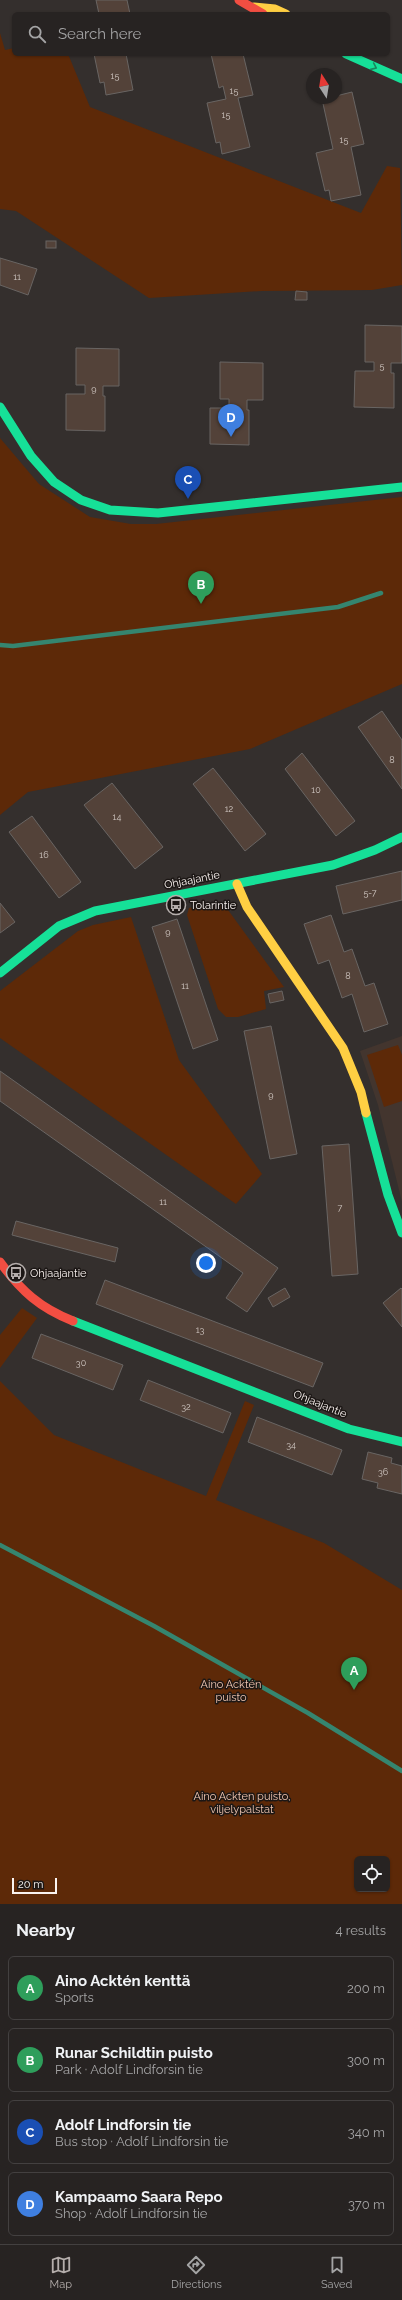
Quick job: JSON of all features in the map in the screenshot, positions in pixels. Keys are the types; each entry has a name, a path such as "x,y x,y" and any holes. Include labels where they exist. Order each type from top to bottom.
{"street":[{"path":"239,0 254,7 260,12"},
{"path":"254,7 275,9 282,12"},
{"path":"350,56 402,79"},
{"path":"0,407 41,470 67,492 112,512 134,514 158,513 402,487"},
{"name":"Ohjaajantie","path":"0,973 59,926 95,911 333,865 375,850 402,837"},
{"path":"237,884 247,907 343,1048 361,1092 388,1195 402,1233"},
{"name":"Ohjaajantie","path":"0,1262 14,1282 31,1300 51,1312 350,1429 402,1442"}],"shaded area":[{"path":"402,1036 402,1202 378,1105 360,1051"}],"green space":[{"path":"0,33 5,50 12,48 12,56 69,56 90,107 361,213 387,166 400,168 402,285 372,290 262,291 149,298 16,211 0,209"},
{"path":"0,438 39,484 90,517 131,524 156,524 402,497 402,684 250,749 28,792 0,815"},
{"path":"223,903 284,987 264,991 266,1009 238,1017 226,1017 218,1009 187,915 189,908"},
{"path":"131,917 179,1060 262,1174 236,1204 0,1038 0,991 78,931 93,925"},
{"path":"398,1045 402,1055 402,1101 384,1107 367,1055"},
{"path":"22,1308 37,1318 0,1368 0,1335"},
{"name":"Aino Acktén puisto","path":"0,1381 54,1435 206,1496 245,1401 254,1405 216,1500 324,1543 402,1590 402,1904 0,1904"}],"building":[{"path":"96,0 127,0 130,12 99,12"},
{"path":"94,56 126,56 133,90 106,95 104,82 100,83"},
{"path":"211,56 243,56 253,95 238,98 250,147 222,154 220,142 216,143 207,103 226,99 223,86 219,88"},
{"path":"352,92 364,144 351,147 361,195 331,201 329,190 325,191 316,153 333,149 323,104 342,104 342,94"},
{"path":"46,241 56,241 56,248 46,248"},
{"path":"0,258 37,269 28,295 0,285"},
{"path":"296,291 307,292 307,300 295,300"},
{"path":"365,325 402,326 402,363 391,363 391,373 394,373 394,408 354,407 355,371 374,371 374,362 365,362"},
{"path":"76,348 119,349 119,386 103,386 103,396 105,396 105,431 66,430 66,394 85,394 85,385 76,385"},
{"path":"220,362 263,363 263,400 247,400 247,410 249,410 249,445 210,444 210,408 229,408 229,399 220,399"},
{"path":"382,711 402,740 402,789 358,727"},
{"path":"302,753 355,821 336,836 285,769"},
{"path":"213,768 266,834 245,851 193,784"},
{"path":"112,783 163,847 135,869 84,805"},
{"path":"32,816 81,882 59,898 9,832"},
{"path":"402,871 402,900 343,914 336,886"},
{"path":"0,903 15,922 0,933"},
{"path":"331,915 344,952 352,949 365,986 374,983 388,1024 364,1032 352,994 342,998 329,960 318,964 304,924"},
{"path":"177,919 218,1040 193,1049 152,927"},
{"path":"282,991 284,1000 270,1003 268,994"},
{"path":"271,1026 297,1154 270,1159 244,1031"},
{"path":"0,1071 278,1268 247,1312 226,1298 243,1273 0,1101"},
{"path":"349,1144 358,1274 332,1276 322,1146"},
{"path":"16,1221 118,1248 115,1262 12,1235"},
{"path":"105,1280 323,1363 313,1387 96,1304"},
{"path":"285,1288 290,1297 273,1307 268,1298"},
{"path":"401,1288 402,1289 402,1327 383,1303"},
{"path":"41,1334 123,1365 113,1390 32,1358"},
{"path":"148,1380 231,1413 223,1433 140,1400"},
{"path":"257,1417 342,1450 332,1475 248,1442"},
{"path":"368,1452 392,1458 391,1463 402,1466 402,1494 377,1488 378,1483 362,1479"}],"waterway":[{"path":"0,645 13,646 338,607 381,593"},
{"path":"0,1545 154,1626 308,1713 402,1771"}],"traffic: fast":[{"path":"350,56 402,79"},
{"path":"0,407 31,456 54,482 81,500 110,510 158,513 402,487"},
{"path":"0,973 59,926 95,911 333,865 375,850 402,837"},
{"path":"366,1113 388,1195 402,1233"},
{"path":"73,1321 349,1429 402,1442"}],"traffic: slow":[{"path":"254,7 275,9 282,12"},
{"path":"237,884 247,907 343,1048 361,1092 366,1113"}],"traffic: jam":[{"path":"239,0 260,12"},
{"path":"0,1262 16,1282 32,1298 61,1316 73,1321"}],"place":[{"name":"Kampaamo Saara Repo","path":"231,437"},
{"name":"Adolf Lindforsin tie","path":"188,499"},
{"name":"Runar Schildtin puisto","path":"201,604"},
{"name":"Tolarintie","path":"176,905"},
{"name":"Ohjaajantie","path":"16,1273"},
{"name":"Aino Acktén kenttä","path":"354,1690"}],"park label":[{"name":"Aino Ackten puisto, viljelypalstat","path":"242,1802"}]}
